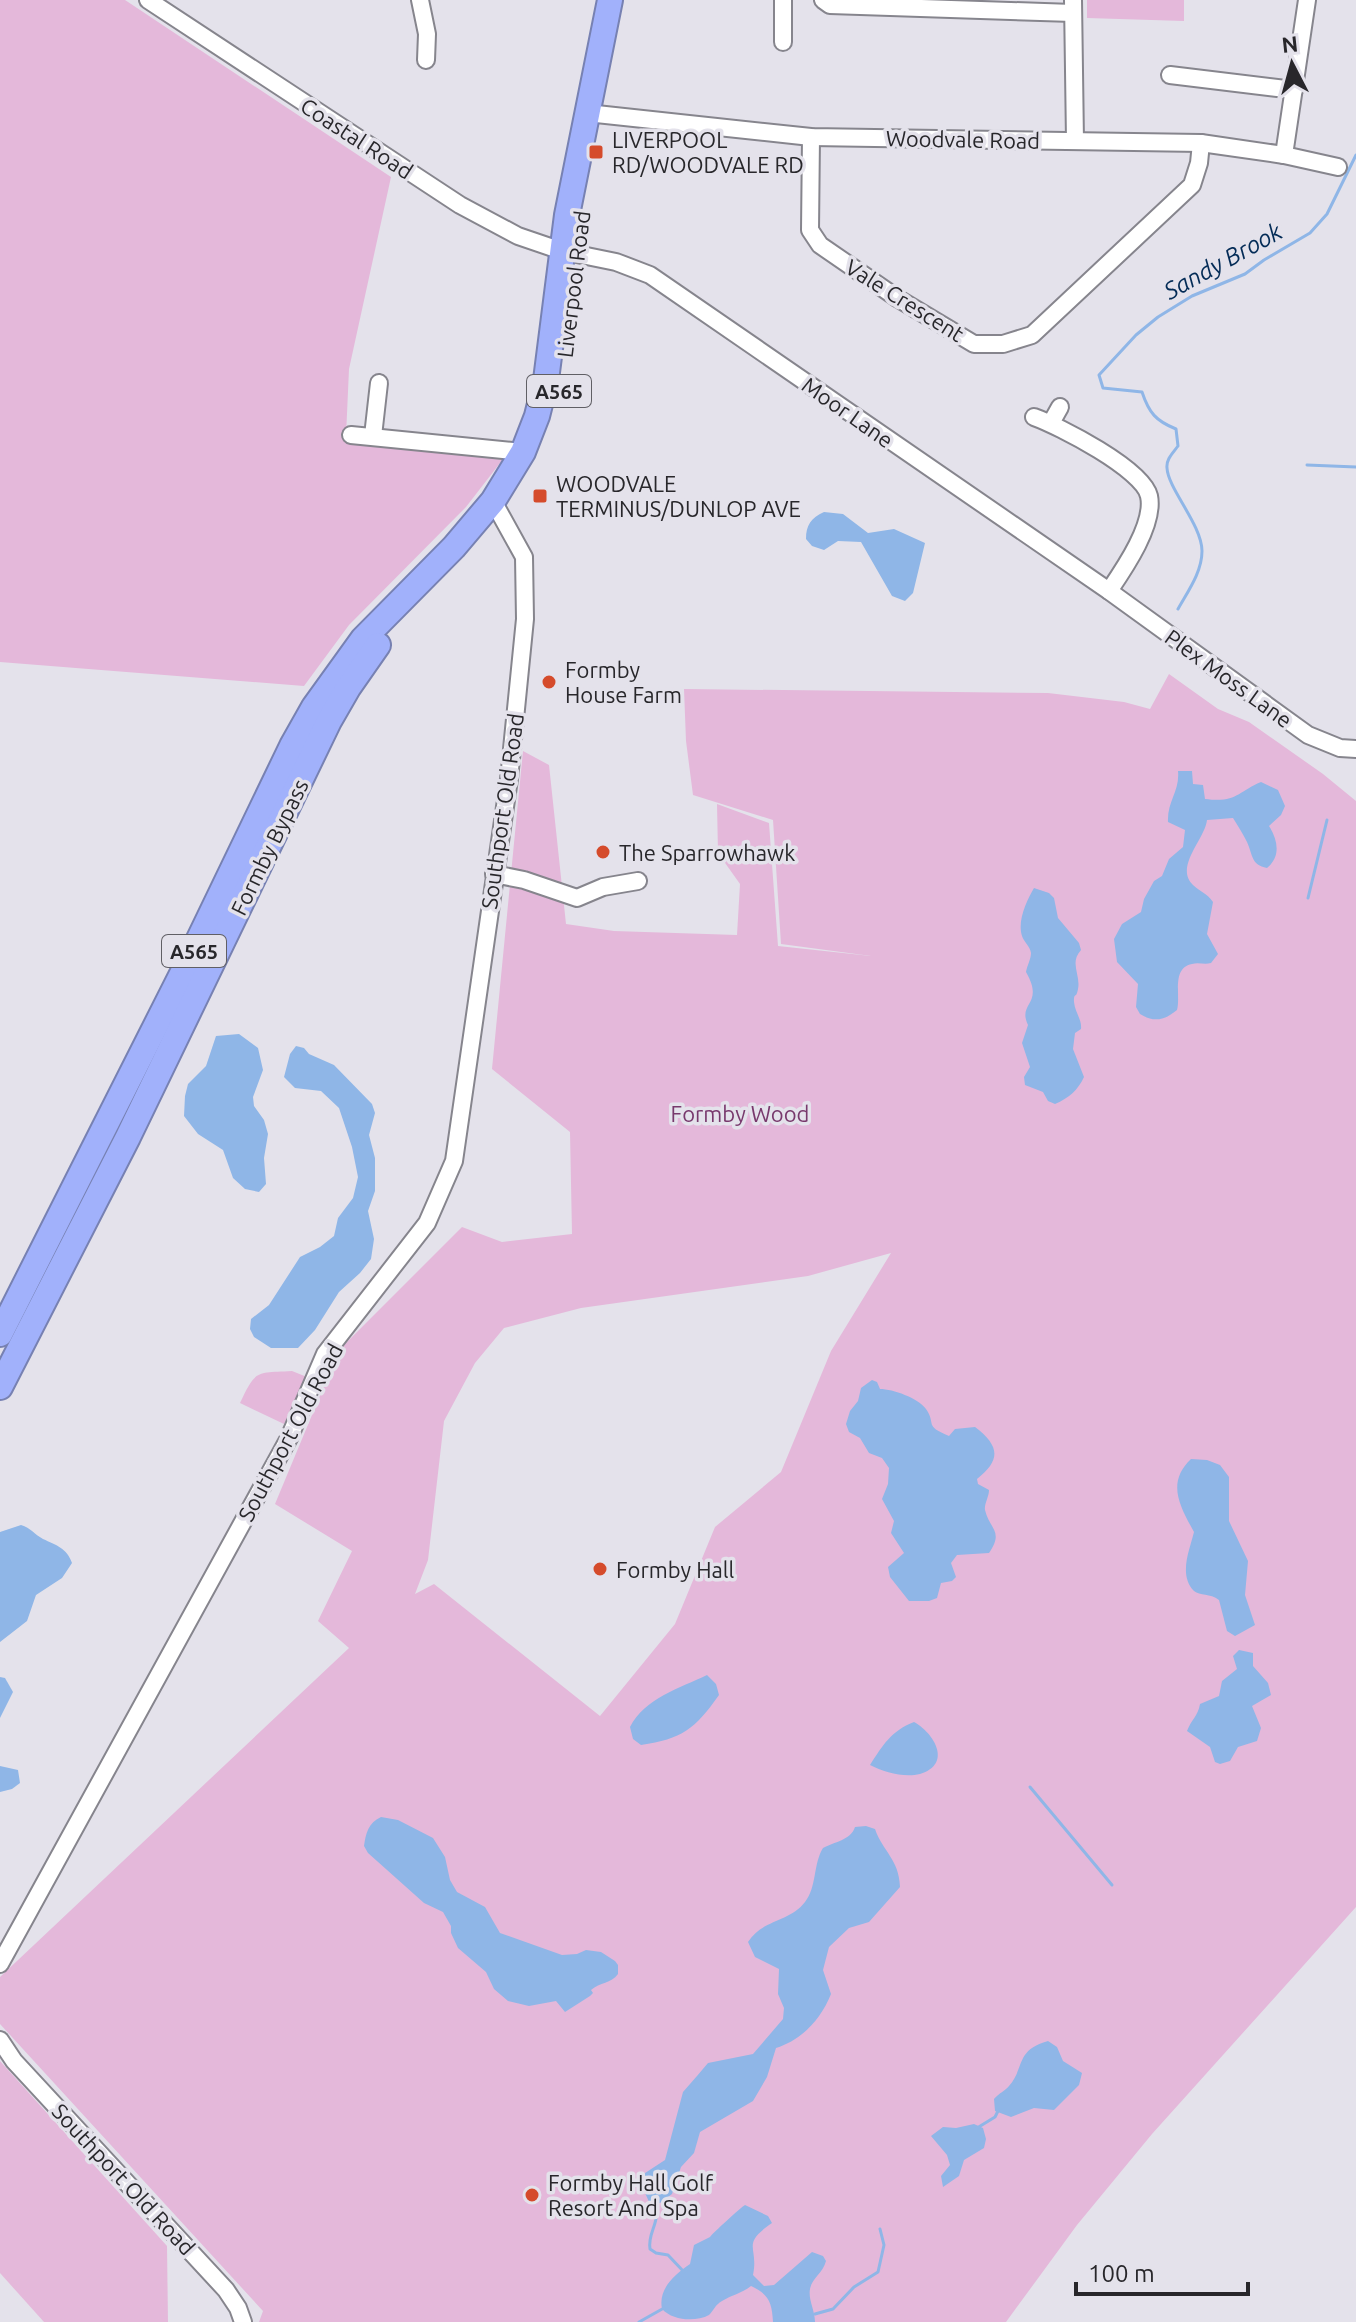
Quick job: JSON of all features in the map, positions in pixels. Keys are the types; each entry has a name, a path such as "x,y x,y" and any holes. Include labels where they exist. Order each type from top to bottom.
{"highway":[{"name":"Liverpool Road","path":"498,508 537,416 546,380 570,253 583,209 585,124 610,0"},
{"name":"Liverpool Road","path":"498,508 541,448 561,384 570,253"},
{"name":"Formby Bypass","path":"0,1387 150,1093 348,688 374,649 468,555 498,508"},
{"name":"Formby Bypass","path":"0,1334 314,707 363,639 454,547 498,508"},
{"path":"72,1191 87,1191 119,1131 150,1093"}],"street":[{"name":"Coastal Road","path":"148,0 460,205 513,234 570,253"},
{"path":"420,0 427,34 426,60"},
{"path":"783,0 783,42"},
{"path":"823,0 830,5 1073,6 1075,141"},
{"path":"1284,155 1307,0"},
{"path":"1170,75 1294,90"},
{"name":"Woodvale Road","path":"585,124 811,137 1201,143 1284,155 1338,167"},
{"name":"Vale Crescent","path":"811,137 810,230 820,245 897,298 974,344 1003,344 1032,335 1192,185 1201,143"},
{"name":"Moor Lane","path":"570,253 616,262 650,275 1109,591"},
{"path":"373,436 379,383"},
{"path":"1051,423 1060,407"},
{"path":"1034,417 1051,423 1123,466 1149,495 1149,506 1138,543 1109,591"},
{"path":"351,435 523,452"},
{"name":"Southport Old Road","path":"0,1964 289,1438 325,1354 427,1223 454,1161 509,779 525,619 524,557 498,508"},
{"name":"Plex Moss Lane","path":"1109,591 1308,735 1340,748 1356,749"},
{"path":"494,874 524,880 577,898 603,887 638,881"},
{"name":"Southport Old Road","path":"0,2040 14,2061 226,2290 243,2322"}],"green space":[{"path":"0,0 125,0 391,177 349,369 346,436 507,454 466,507 349,625 304,686 0,662"},
{"path":"1087,0 1184,0 1184,21 1087,18"},
{"name":"Formby Wood","path":"1169,674 1218,709 1249,722 1356,801 1356,1907 1152,2134 1077,2225 1006,2322 259,2322 263,2311 0,2024 0,1977 349,1648 318,1621 352,1551 275,1504 339,1350 462,1227 502,1242 572,1234 570,1132 492,1069 523,751 549,765 566,924 614,931 737,935 740,884 718,853 717,804 769,823 778,946 871,956 781,944 773,820 693,795 686,741 684,689 1048,693 1124,702 1150,709","holes":["891,1253 831,1351 781,1472 715,1527 675,1624 600,1716 434,1584 415,1594 428,1560 444,1421 475,1363 504,1328 581,1308 808,1276"]},
{"path":"292,1371 307,1377 284,1424 240,1403 258,1375"},
{"path":"0,2061 167,2246 168,2322 44,2322 0,2273"}],"water":[{"path":"824,512 843,514 868,533 894,529 925,543 913,593 905,601 892,596 861,542 838,541 824,550 812,546 806,539 808,526"},
{"path":"1178,771 1192,771 1193,784 1203,785 1205,799 1230,798 1261,782 1278,790 1285,806 1281,815 1269,826 1277,848 1267,868 1255,862 1233,818 1207,820 1187,870 1193,885 1213,902 1207,934 1218,954 1211,963 1195,963 1181,971 1177,1010 1164,1018 1155,1019 1140,1014 1136,1007 1138,984 1117,962 1114,939 1122,924 1141,912 1154,881 1162,876 1169,859 1183,847 1185,830 1168,822"},
{"path":"1034,888 1054,898 1058,918 1079,943 1081,950 1076,960 1078,984 1074,1002 1081,1029 1075,1033 1073,1049 1084,1077 1072,1093 1055,1104 1048,1101 1043,1092 1025,1085 1024,1077 1030,1067 1022,1043 1028,1025 1026,1012 1033,991 1026,972 1031,953 1022,936 1021,924"},
{"path":"239,1034 258,1048 263,1070 253,1097 254,1106 264,1120 268,1134 264,1158 266,1184 259,1192 245,1189 233,1178 223,1150 198,1134 184,1116 188,1084 206,1066 216,1036"},
{"path":"296,1046 334,1065 372,1104 375,1113 369,1135 375,1158 375,1191 368,1211 374,1239 371,1259 339,1292 315,1330 298,1348 271,1348 254,1337 250,1329 251,1319 269,1305 300,1257 334,1236 338,1218 353,1198 358,1177 339,1108 321,1091 295,1088 284,1077 290,1054"},
{"path":"872,1380 877,1382 880,1389 917,1401 926,1409 933,1427 941,1432 949,1436 955,1429 975,1427 993,1447 994,1459 977,1479 978,1484 989,1490 985,1510 996,1535 993,1546 989,1553 957,1555 951,1563 956,1577 941,1583 937,1598 929,1601 909,1601 890,1577 888,1567 904,1553 891,1533 894,1521 882,1499 888,1484 889,1468 882,1458 869,1453 860,1438 849,1432 846,1424 861,1388"},
{"path":"1191,1459 1220,1465 1229,1477 1229,1521 1248,1561 1245,1595 1255,1625 1235,1636 1227,1631 1219,1600 1194,1591 1187,1577 1186,1562 1194,1532 1180,1504 1177,1486 1183,1468"},
{"path":"21,1525 60,1548 72,1563 62,1578 36,1595 27,1621 0,1642 0,1532"},
{"path":"1239,1650 1253,1653 1253,1666 1268,1683 1271,1695 1252,1706 1261,1728 1257,1741 1238,1747 1230,1761 1220,1764 1215,1762 1210,1747 1187,1731 1200,1704 1219,1696 1222,1681 1237,1669 1233,1656"},
{"path":"707,1675 716,1684 719,1695 695,1724 677,1736 655,1743 641,1745 633,1739 630,1727 645,1708 664,1695"},
{"path":"0,1677 5,1678 13,1692 0,1718"},
{"path":"914,1722 928,1733 937,1748 936,1763 930,1769 907,1775 870,1765 893,1734"},
{"path":"0,1766 18,1770 20,1783 0,1792"},
{"path":"381,1817 398,1820 433,1838 445,1857 450,1880 457,1892 485,1907 500,1933 562,1955 586,1950 601,1952 615,1961 618,1974 612,1980 594,1987 590,1996 565,2012 556,2001 529,2006 508,2001 494,1989 486,1972 458,1948 443,1912 424,1903 368,1853 364,1846 367,1833 370,1825"},
{"path":"855,1827 875,1829 894,1862 900,1887 869,1922 849,1928 829,1947 823,1970 831,1994 822,2012 802,2034 776,2048 767,2077 753,2101 700,2132 694,2153 681,2167 672,2194 660,2203 650,2204 641,2184 642,2175 665,2160 683,2092 708,2063 753,2054 783,2019 784,2008 778,1994 779,1969 755,1957 748,1942 761,1929 799,1909 805,1902 823,1848 846,1838"},
{"path":"1048,2041 1057,2047 1063,2061 1082,2073 1079,2085 1054,2110 1034,2108 1011,2117 995,2111 994,2099 1014,2079 1025,2054"},
{"path":"974,2124 983,2128 986,2139 984,2148 964,2160 959,2176 943,2187 941,2176 950,2165 947,2155 931,2136 943,2127"},
{"path":"745,2205 768,2216 772,2223 756,2236 753,2246 753,2275 764,2286 774,2285 812,2252 823,2256 826,2261 810,2289 815,2322 773,2322 768,2300 751,2286 720,2303 704,2317 678,2318 662,2309 665,2289 690,2264 694,2245 710,2237"}],"waterway":[{"name":"Sandy Brook","path":"1178,609 1197,574 1202,551 1197,530 1173,486 1167,468 1170,456 1178,446 1176,429 1154,415 1142,392 1103,388 1099,375 1136,335 1158,317 1192,296 1245,274 1310,233 1327,214 1356,155"},
{"path":"1307,465 1356,467"},
{"path":"1308,898 1327,820"},
{"path":"1030,1787 1112,1885"},
{"path":"977,2128 995,2117 998,2111"},
{"path":"654,2202 656,2216 650,2249 668,2255 684,2272"},
{"path":"815,2314 833,2309 854,2287 878,2272 884,2245 880,2229"},
{"path":"639,2322 664,2308"}],"place":[{"name":"LIVERPOOL RD/WOODVALE RD","path":"596,152"},
{"name":"WOODVALE TERMINUS/DUNLOP AVE","path":"540,496"},
{"name":"Formby House Farm","path":"549,682"},
{"name":"The Sparrowhawk","path":"603,852"},
{"name":"Formby Hall","path":"600,1569"},
{"name":"Formby Hall Golf Resort And Spa","path":"532,2195"}]}
